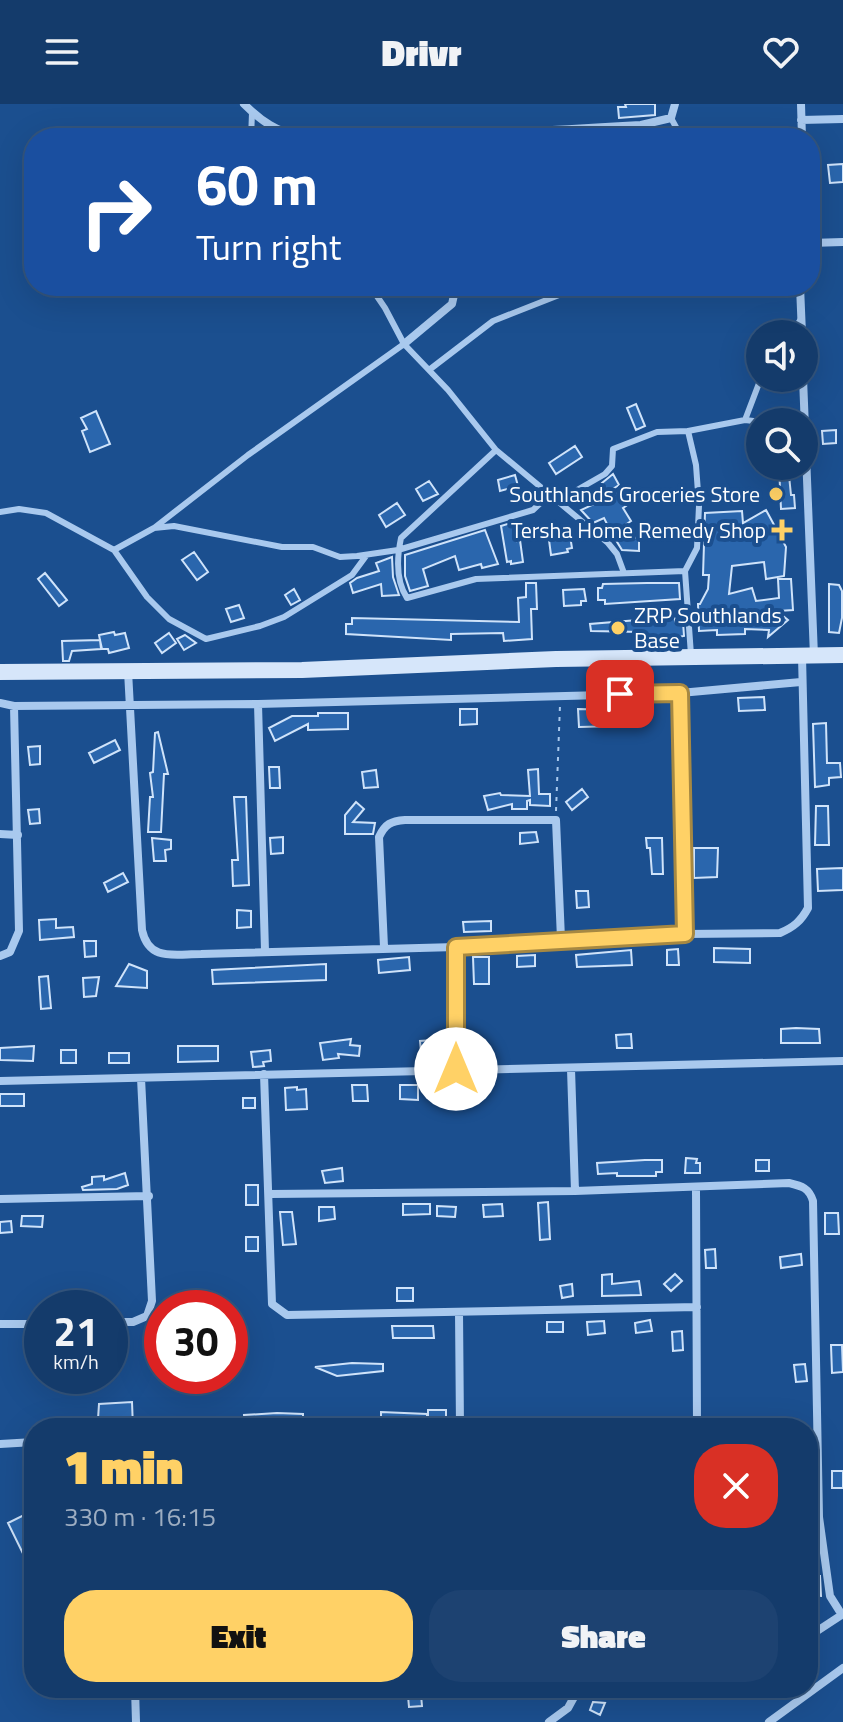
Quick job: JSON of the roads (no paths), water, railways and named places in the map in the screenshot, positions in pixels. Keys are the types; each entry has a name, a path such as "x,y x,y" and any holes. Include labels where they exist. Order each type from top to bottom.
{"street":[{"path":"244,104 273,128"},
{"path":"582,128 641,125 671,118 675,104"},
{"path":"801,104 801,128"},
{"path":"801,120 843,119"},
{"path":"820,243 843,242"},
{"path":"404,344 452,304 454,296"},
{"path":"800,296 801,319"},
{"path":"128,671 142,930 145,944 153,951 163,954 456,947 561,939 780,933 802,920 808,908 801,682 808,656 803,392"},
{"path":"0,672 302,670 691,656 843,655"},
{"path":"0,703 14,706 130,706 680,693 801,682"},
{"path":"680,693 685,934"},
{"path":"258,704 265,951"},
{"path":"0,956 10,952 19,931 14,706"},
{"path":"384,947 379,837 384,826 405,820 556,820 561,939"},
{"path":"0,834 18,835"},
{"path":"456,947 456,1069"},
{"path":"0,1081 843,1061"},
{"path":"571,1069 575,1191"},
{"path":"264,1074 272,1304 278,1311 287,1315 302,1315 697,1307"},
{"path":"128,1322 147,1316 152,1301 141,1078"},
{"path":"270,1194 575,1191 789,1183 810,1192 813,1201 817,1418"},
{"path":"696,1188 697,1418"},
{"path":"0,1199 149,1196"},
{"path":"459,1312 460,1418"},
{"path":"0,1324 24,1324"},
{"path":"0,1444 24,1443"},
{"path":"818,1464 819,1517 830,1596 842,1615 818,1631"},
{"path":"818,1686 843,1668"},
{"path":"135,1698 136,1722"},
{"path":"549,1722 568,1708 574,1698"},
{"path":"769,1722 802,1698"}],"lane":[{"path":"251,128 252,113"},
{"path":"671,118 676,128"},
{"path":"377,296 404,344 496,450 608,543 617,554 624,573"},
{"path":"429,370 493,321 557,296"},
{"path":"114,550 154,528 248,455 404,344"},
{"path":"556,502 605,474 612,466 613,449 657,432 688,431 745,420 756,392"},
{"path":"688,431 696,465 699,506 697,548 685,571 691,656"},
{"path":"496,450 401,538 398,550 400,587 407,598 476,579 685,571"},
{"path":"154,528 174,526 282,547 313,547 340,557 367,555 398,550 533,510 548,496"},
{"path":"0,512 19,509 46,513 114,550 147,597 169,619 206,639 284,617 352,575 367,555"}],"place":[{"name":"Southlands Groceries Store","path":"776,494"},
{"name":"Tersha Home Remedy Shop","path":"782,530"},
{"name":"ZRP Southlands Base","path":"618,628"}]}
